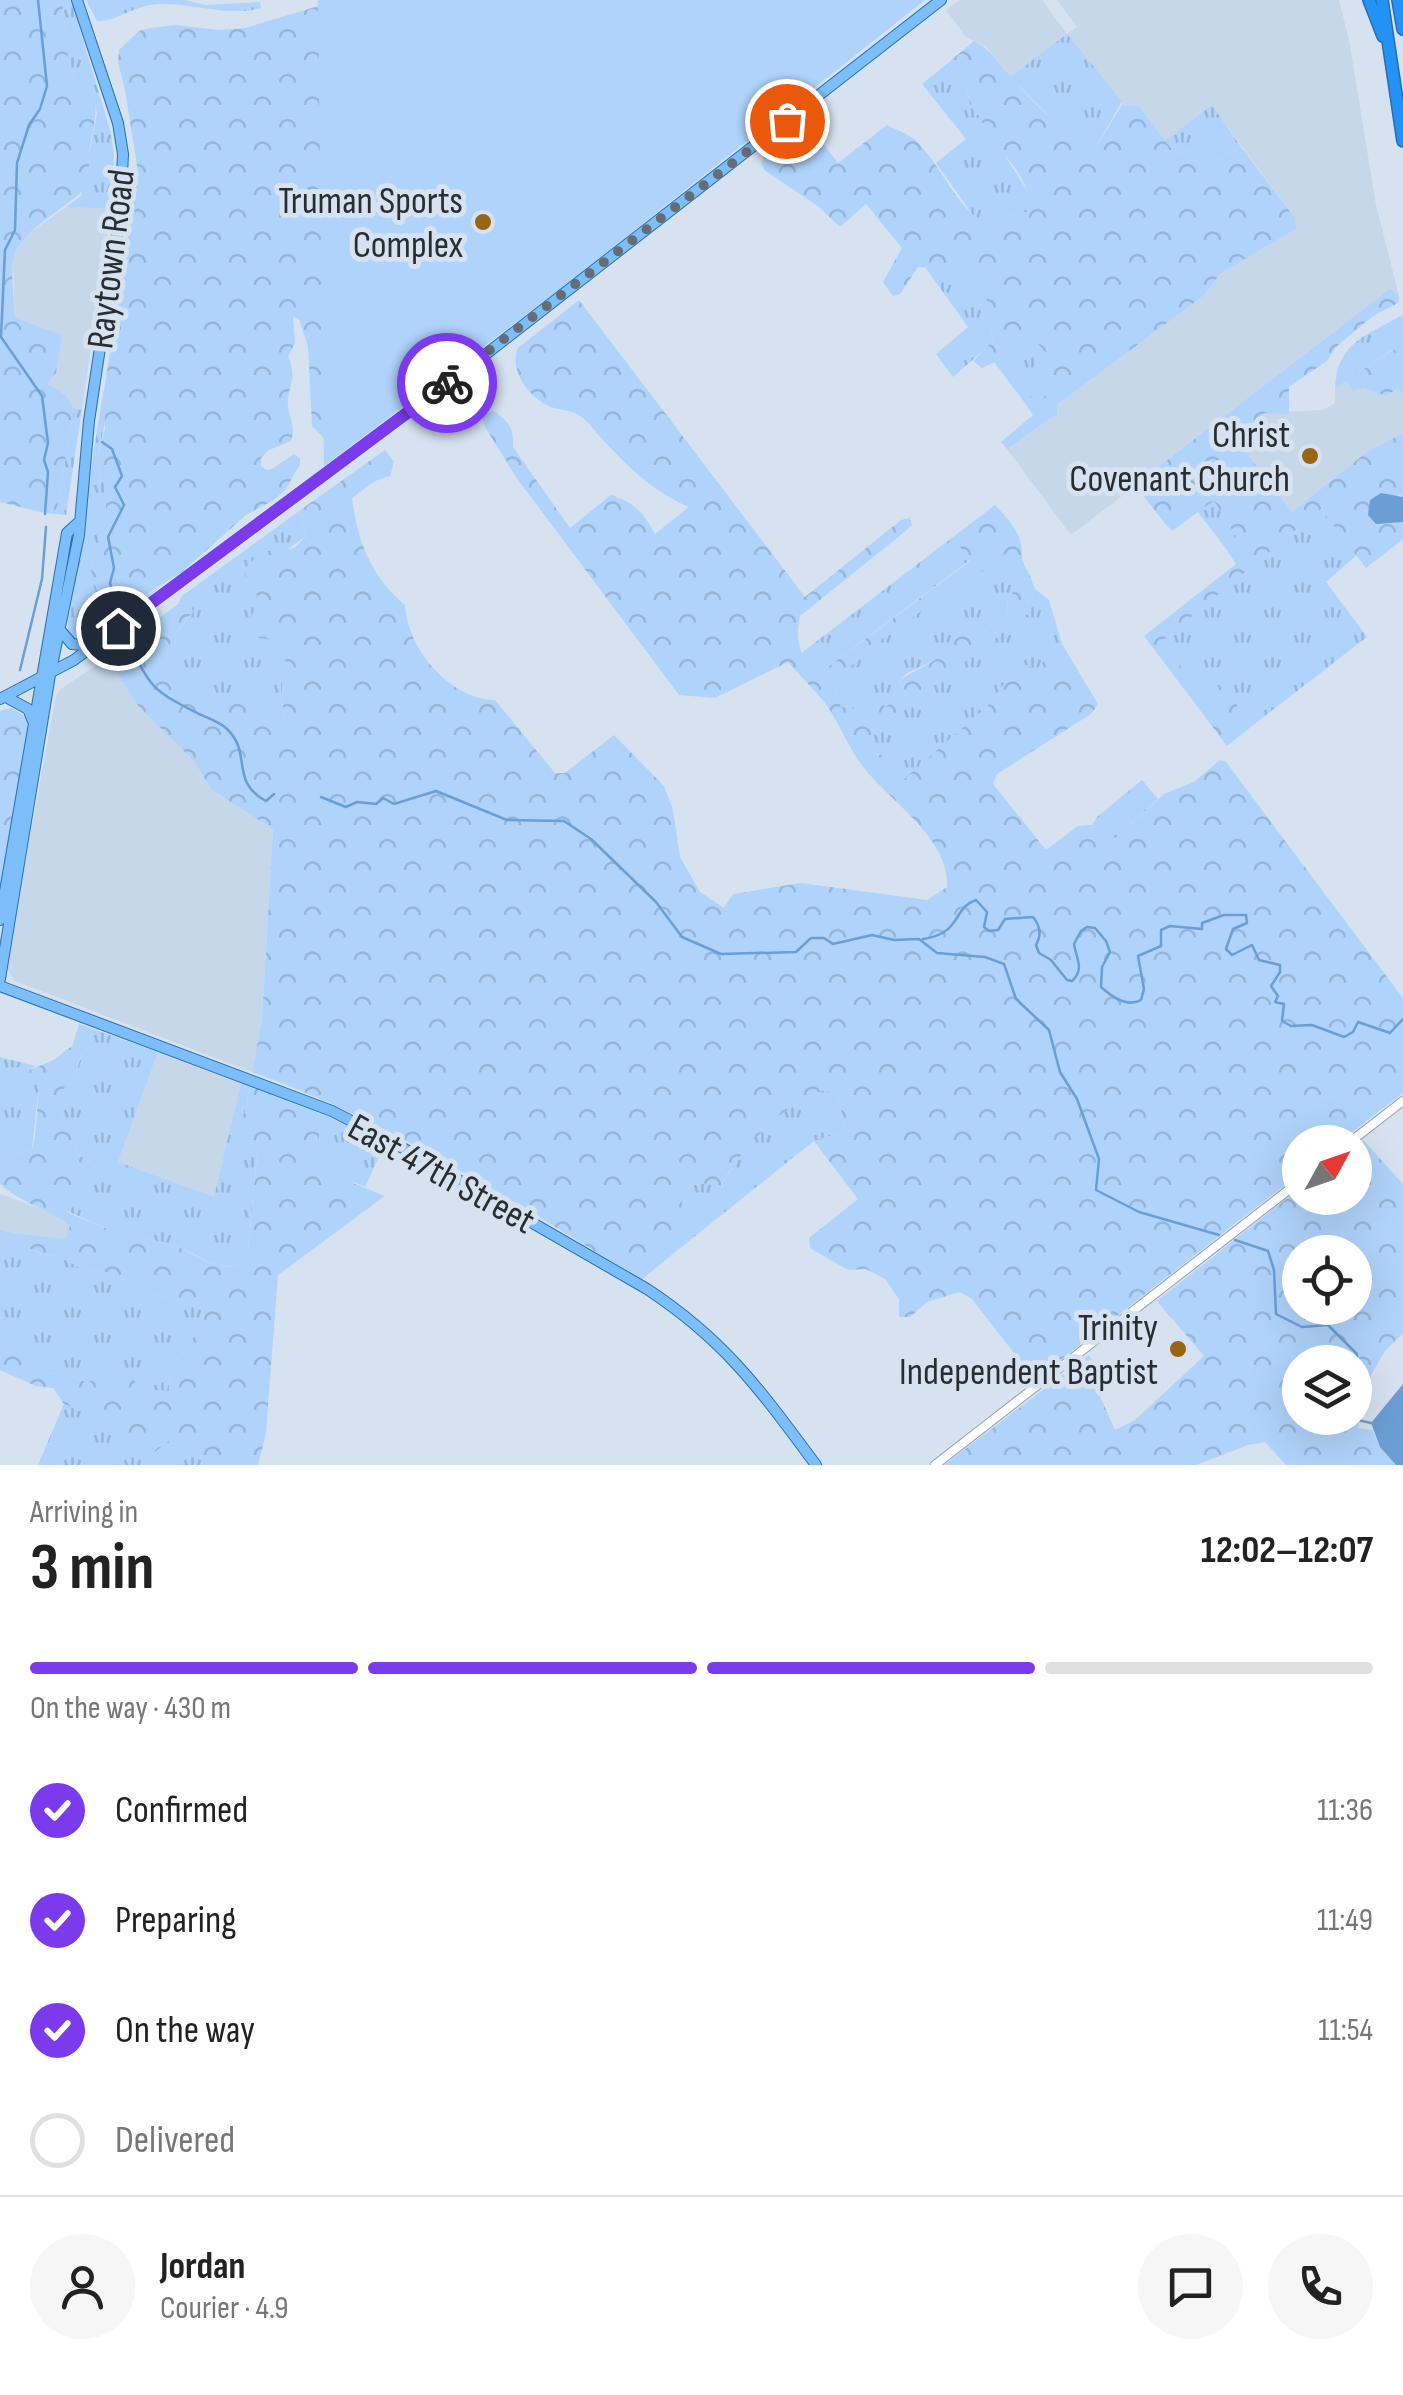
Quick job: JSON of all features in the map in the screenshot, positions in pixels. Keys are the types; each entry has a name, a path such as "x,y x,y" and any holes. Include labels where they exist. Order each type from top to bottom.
{"highway":[{"path":"1369,0 1391,53"},
{"path":"1382,0 1403,141"},
{"path":"1398,0 1403,29"}],"main road":[{"name":"Raytown Road","path":"0,920 33,721 60,630 79,535 89,421 120,214 123,154 111,98 77,0"},
{"path":"3,698 45,678 94,646 490,351 942,0"},
{"name":"Raytown Road","path":"0,982 67,533 78,523"},
{"path":"60,630 74,646 94,646"},
{"path":"3,698 28,709 33,721"},
{"name":"East 47th Street","path":"0,982 332,1111 646,1289 718,1342 751,1378 816,1465"}],"street":[{"path":"1372,1125 1403,1102"},
{"path":"935,1465 1282,1195"}],"shaded area":[{"path":"960,0 1042,0 1067,34 1077,27 1057,0 1339,0 1349,40 1376,205 1399,296 1390,290 1071,535 1007,449 1056,415 1057,405 1203,296 1221,273 1297,227 1294,217 1212,106 1165,141 1139,106 1121,106 1122,101 1067,35 1010,77 986,47 966,37 946,10"},
{"path":"66,207 111,209 82,409 74,409 66,395 47,384 15,318 13,257 24,237"},
{"path":"1346,381 1353,391 1364,388 1386,396 1398,388 1403,394 1403,433 1367,452 1292,512 1233,437 1264,413 1323,410 1335,403 1335,389"},
{"path":"1381,493 1403,497 1403,522 1376,524 1368,515 1370,500"},
{"path":"107,658 139,707 193,760 212,790 273,829 262,1020 252,1072 15,981 6,967 56,696"},
{"path":"158,1052 241,1083 214,1198 118,1162"},
{"path":"0,1194 54,1214 70,1225 66,1239 0,1230"},
{"path":"1403,1384 1403,1465 1396,1465 1380,1447 1372,1422"}],"green space":[{"path":"0,0 62,0 69,64 76,88 95,97 91,181 24,239 13,261 15,318 62,335 56,373 47,384 66,395 74,409 57,509 45,513 0,502"},
{"path":"62,0 71,0 111,133 111,209 66,207 81,196 97,114 94,97 76,88 69,64"},
{"path":"86,0 184,0 206,5 260,2 261,8 232,11 150,5 97,21"},
{"name":"Truman Sports Complex","path":"318,0 925,0 559,290 324,466"},
{"path":"322,5 333,447 312,426 308,347 299,319 293,317 295,343 288,356 292,372 288,400 293,427 291,441 269,450 261,458 261,466 266,470 294,454 300,458 285,490 246,515 182,572 110,617 103,613 90,567 106,520 106,489 98,456 105,429 105,384 138,172 119,50 139,31 150,28 245,28"},
{"path":"1067,34 1122,101 1095,149 1066,133 1010,77"},
{"path":"974,41 1049,116 1095,149 1121,106 1139,106 1176,155 1192,150 1219,159 1241,147 1294,217 1297,228 1221,273 1203,296 1057,405 1057,414 1007,449 1001,442 1033,415 1025,403 1032,395 1043,397 1055,389 1038,378 1035,360 1046,353 1025,329 1001,359 982,368 973,361 993,341 984,282 942,268 918,267 900,294 893,296 883,282 902,248 866,204 840,227 819,207 764,170 761,163 806,122 838,163 887,125 905,133 925,150 960,201 981,221 994,227 1006,217 1031,211 1022,180 1009,160 984,138 982,119 970,106 967,87 948,63"},
{"path":"948,63 967,87 970,106 1031,197 1031,211 1006,217 994,227 977,221 936,163 966,139 922,84"},
{"path":"1212,105 1241,147 1219,159 1192,150 1176,155 1165,141"},
{"path":"925,267 942,268 985,282 993,342 953,377 936,354 968,327"},
{"path":"1390,289 1399,296 1398,303 1373,316 1336,347 1327,361 1289,387 1289,414 1264,413 1234,437 1292,512 1367,452 1403,433 1403,497 1399,494 1385,523 1403,522 1403,539 1366,568 1321,509 1162,641 1203,697 1221,683 1252,726 1227,746 1144,636 1236,564 1224,546 1236,536 1214,501 1198,511 1174,497 1172,513 1163,521 1135,485"},
{"path":"579,300 805,597 901,520 910,518 912,525 902,534 800,616 800,648 816,676 970,561 953,537 995,505 1015,530 1022,560 1007,553 888,634 847,671 834,689 841,707 857,709 870,691 883,696 884,707 908,696 899,680 935,660 965,630 984,631 1008,614 1007,599 1029,574 1035,589 1027,601 1030,612 871,733 876,754 890,756 903,780 994,700 1008,677 1027,665 1036,671 1054,647 1062,644 1098,704 1091,714 997,774 993,784 1046,850 1078,826 1092,825 1094,835 1109,844 1164,794 1194,782 1220,760 1226,762 1403,998 1403,1093 1361,1125 1282,1125 1282,1187 1035,1380 972,1299 960,1292 927,1302 910,1317 899,1317 899,1299 885,1279 866,1269 848,1270 810,1248 809,1238 858,1199 814,1141 846,1131 837,1095 824,1090 778,1117 740,1156 720,1187 698,1184 679,1195 692,1231 679,1249 641,1280 403,1139 252,1072 262,1020 273,829 212,790 193,760 139,707 107,658 178,604 189,602 193,611 167,653 170,677 187,696 223,715 234,699 250,697 268,713 280,734 284,716 284,650 269,639 257,638 248,623 257,605 256,588 246,579 244,569 263,553 294,548 306,536 299,511 385,450 394,462 390,476 375,481 352,498 354,514 368,557 383,582 405,605 413,638 422,654 462,691 495,700 555,773 565,773 614,735 664,786 673,810 680,857 700,892 724,908 733,894 801,883 927,900 947,887 939,852 928,836 861,764 825,703 788,662 715,698 679,695 516,477 485,427 482,415 494,411 507,422 513,447 570,528 611,495 638,509 655,534 689,507 644,479 583,418 537,399 519,375 518,348"},
{"path":"1403,315 1403,362 1393,349 1335,389 1341,360 1348,350"},
{"path":"1025,328 1047,354 1056,389 1043,397 1032,395 1025,403 994,362 1001,359"},
{"path":"1394,349 1403,362 1403,394 1398,388 1386,396 1364,388 1353,391 1346,381"},
{"path":"105,384 107,413 98,456 106,489 106,520 90,567 98,589 138,600 159,588 89,640 77,641 68,633 68,620"},
{"path":"74,409 82,409 66,515 45,513 57,509"},
{"path":"1174,497 1214,501 1237,537 1224,546 1198,512 1172,531 1163,521 1172,513"},
{"path":"1321,509 1357,555 1326,582 1367,637 1252,726 1221,684 1203,698 1161,641"},
{"path":"299,511 306,536 246,579 256,588 266,630 284,649 284,717 280,735 225,717 189,698 175,686 167,670 167,652 193,612 189,602 178,604 182,596"},
{"path":"953,537 970,560 816,676 800,654"},
{"path":"1007,552 1022,560 1029,574 1007,599 1008,614 984,631 948,643 935,660 907,673 899,681 908,696 892,706 884,708 871,691 857,710 841,707 834,689 866,652"},
{"path":"1035,589 1049,600 1062,644 1054,647 1036,671 1008,677 994,700 903,781 890,756 876,754 871,733 1029,612 1027,601"},
{"path":"12,708 27,718 28,728 0,890 0,711"},
{"path":"1142,780 1158,799 1109,844 1094,835 1092,825 1097,817"},
{"path":"79,1024 158,1052 118,1162 214,1197 241,1083 249,1085 241,1123 251,1135 257,1155 248,1250 239,1265 222,1266 173,1245 118,1233 67,1211 86,1178 101,1170 79,1155 62,1116 67,1100 64,1088 73,1081 82,1054 72,1047"},
{"path":"72,1047 82,1053 73,1081 64,1088 67,1100 62,1116 79,1155 101,1170 86,1178 67,1212 119,1233 173,1245 213,1264 239,1265 248,1250 257,1156 251,1135 240,1123 249,1085 323,1114 320,1149 331,1170 385,1196 278,1275 266,1433 258,1465 214,1465 214,1461 168,1441 155,1452 130,1450 115,1426 64,1404 53,1388 36,1386 0,1370 0,1316 32,1346 34,1375 64,1372 85,1382 94,1380 107,1368 120,1367 142,1394 169,1391 170,1369 205,1322 200,1305 187,1299 169,1300 104,1271 85,1270 15,1242 19,1234 66,1239 70,1225 0,1184 0,1165 7,1158 32,1149 34,1143 39,1086 25,1074"},
{"path":"0,1057 35,1066 25,1074 39,1085 32,1149 7,1158 0,1165"},
{"path":"824,1090 837,1095 846,1131 814,1141 679,1249 692,1231 678,1195 698,1184 721,1186 765,1129 793,1106"},
{"path":"323,1114 385,1144 365,1187 334,1175 323,1163 319,1138"},
{"path":"1372,1150 1403,1184 1403,1333 1385,1351 1372,1373 1372,1345 1282,1345 1282,1435 1372,1435 1372,1430 1380,1447 1396,1465 1286,1465 1265,1442 1196,1465 944,1465 1089,1355 1097,1370 1099,1394 1115,1430 1135,1420 1204,1356 1157,1301 1282,1202 1282,1215 1372,1215"},
{"path":"0,1230 19,1234 16,1242 41,1254 58,1256 85,1270 104,1271 169,1300 187,1299 200,1305 205,1322 170,1369 169,1392 142,1394 107,1368 94,1380 85,1382 64,1372 34,1375 0,1316"},
{"path":"64,1404 115,1426 130,1450 168,1441 215,1461 214,1465 38,1465"}],"waterway":[{"path":"38,0 47,86 17,163 15,230 5,250 1,337 42,396 48,443 44,460 48,472 45,514"},
{"path":"102,442 112,449 122,476 115,487 124,505 108,537 114,568 110,583 114,601"},
{"path":"20,670 42,579 46,527"},
{"path":"131,643 156,688 217,722 235,738 244,776 255,793 266,801 274,794"},
{"path":"321,797 346,807 357,802 376,804 383,798 394,804 436,791 507,820 564,821 591,839 656,902 682,937 721,954 796,952 811,938 824,938 833,944 872,935 894,940 919,939 937,953 985,957 1004,964 1016,999 1049,1030 1060,1072 1077,1099 1099,1159 1096,1190 1139,1212 1219,1235"},
{"path":"923,939 945,931 976,900 987,912 984,927 989,931 998,930 1005,919 1033,917 1039,930 1039,953 1072,981 1079,968 1074,944 1081,931 1095,928 1110,952 1102,967 1101,987 1130,1003 1141,1000 1144,989 1138,956 1161,946 1161,930 1170,926 1202,929 1202,923 1224,915 1246,915 1247,923 1233,929 1226,949 1232,955 1252,945 1259,960 1280,965 1271,986 1278,996 1275,1002 1284,1004 1282,1021 1291,1026 1312,1025 1344,1037 1353,1032 1358,1022 1390,1033 1403,1019"},
{"path":"1235,1240 1268,1251 1274,1270 1276,1314 1302,1327 1328,1325 1348,1345"}],"way so far":[{"path":"447,383 787,121"}],"place":[{"name":"Truman Sports Complex","path":"483,222"},
{"name":"Christ Covenant Church","path":"1310,456"},
{"name":"Trinity Independent Baptist","path":"1178,1349"}],"route":[{"path":"118,628 447,383"}]}
